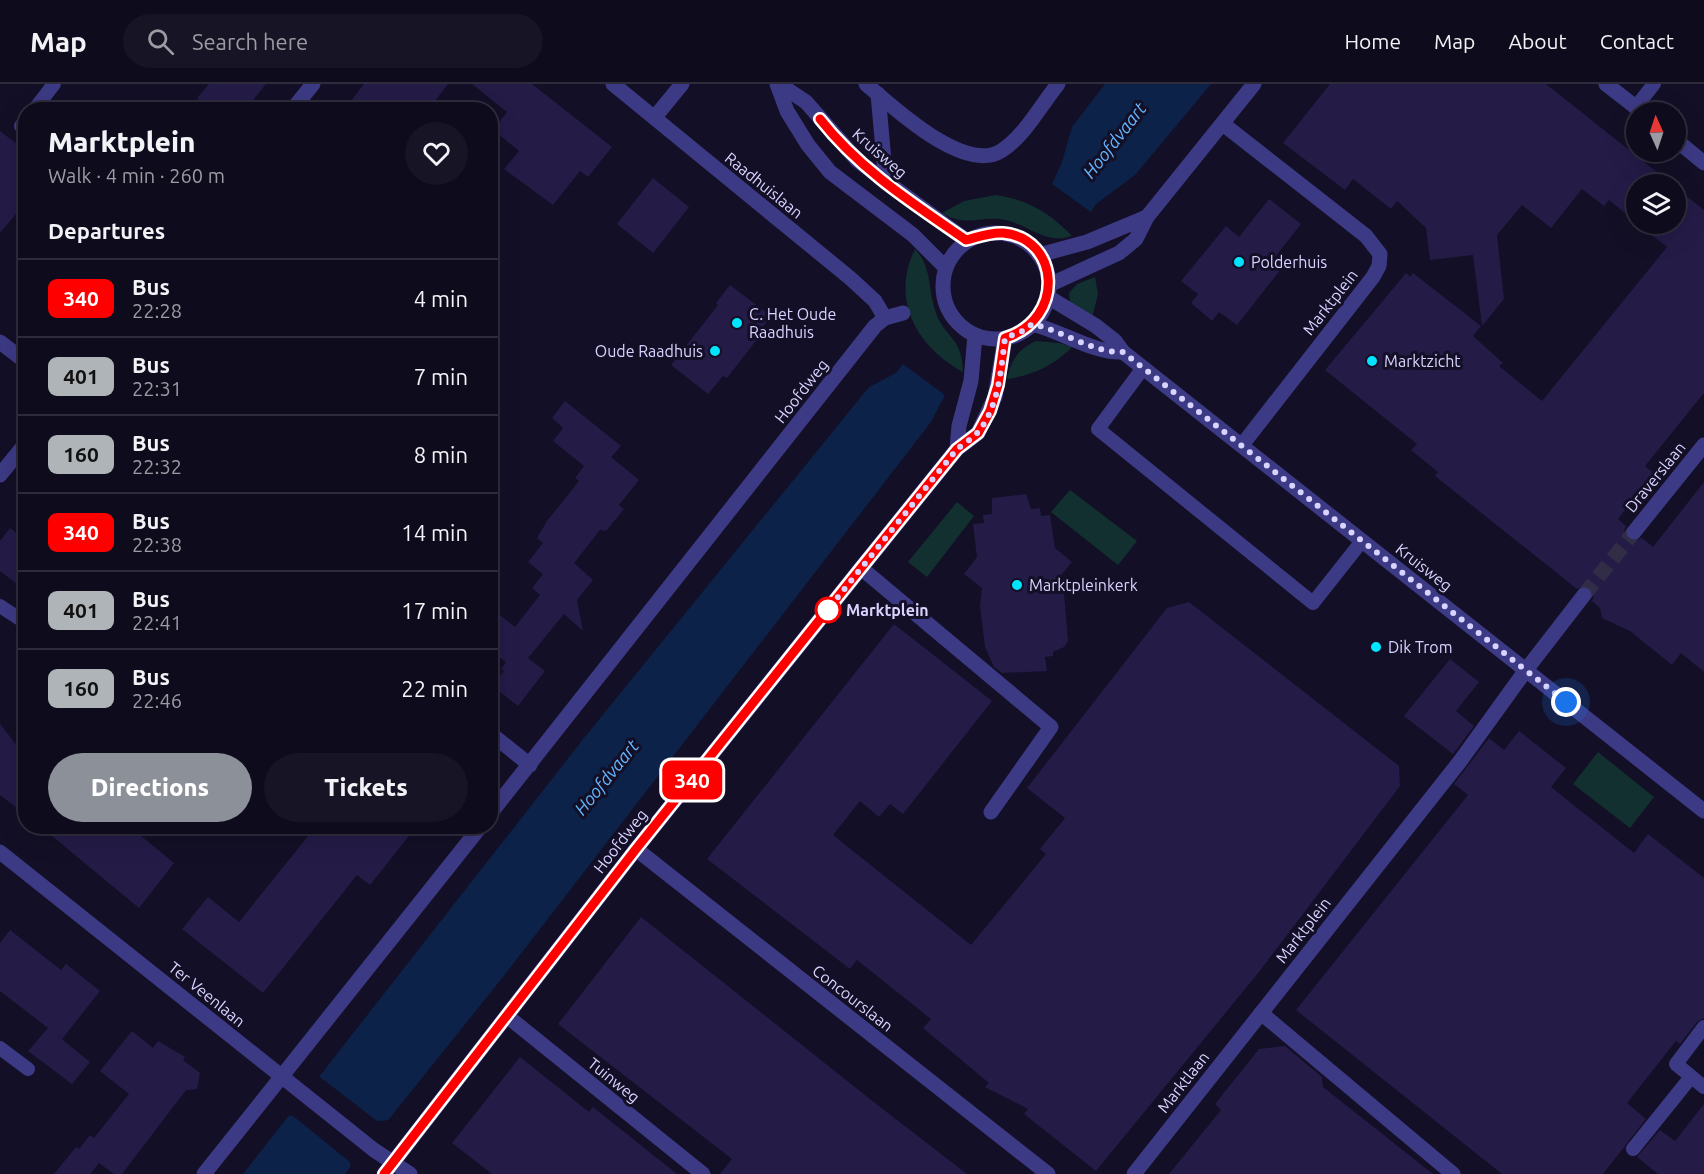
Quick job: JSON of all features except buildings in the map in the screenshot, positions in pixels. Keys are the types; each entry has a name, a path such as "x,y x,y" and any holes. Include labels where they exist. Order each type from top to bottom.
{"street":[{"path":"298,102 313,84"},
{"name":"Raadhuislaan","path":"613,84 850,278 875,301 885,318"},
{"path":"655,117 682,84"},
{"name":"Kruisweg","path":"778,84 806,102 858,161 966,240"},
{"name":"Kruisweg","path":"778,84 787,111 808,145 830,172 913,235 946,268"},
{"path":"866,84 947,146 974,156 994,154 1014,139 1058,84"},
{"path":"1048,291 1119,253 1136,239 1147,217 1254,84"},
{"path":"1606,84 1629,102"},
{"path":"878,94 886,183"},
{"name":"Marktplein","path":"1223,124 1366,236 1380,254 1379,266 1373,277 1242,445"},
{"path":"1686,148 1704,162"},
{"path":"1039,255 1087,242 1147,217"},
{"path":"1004,233 1019,237 1039,255 1047,268 1048,291 1042,312 1025,330 1005,338 991,339 975,335 964,329 946,305 943,283 946,268 956,250 966,240 1004,233"},
{"name":"Kruisweg","path":"1048,291 1115,341 1123,352 1143,368 1704,811"},
{"path":"885,318 903,313"},
{"name":"Hoofdweg","path":"498,804 875,326 885,318"},
{"name":"Kruisweg","path":"1032,324 1053,328 1109,353 1123,352"},
{"path":"957,449 959,426 971,381 975,335"},
{"name":"Hoofdweg","path":"388,1168 636,849 861,568 957,449 978,433 990,411 998,385 1005,338"},
{"path":"0,342 18,356"},
{"name":"Draverslaan","path":"1634,532 1704,445"},
{"path":"0,475 18,453"},
{"path":"861,568 1051,727 991,812"},
{"path":"1526,670 1584,595"},
{"name":"Marktplein","path":"1261,1013 1461,760 1526,670"},
{"path":"498,739 530,765"},
{"path":"204,1174 475,834"},
{"name":"Concourslaan","path":"636,849 1048,1174"},
{"name":"Ter Veenlaan","path":"0,852 374,1150 388,1168 410,1174"},
{"path":"1261,1013 1453,1174"},
{"name":"Marktlaan","path":"1134,1174 1261,1013"},
{"name":"Tuinweg","path":"507,1016 699,1173"}],"lane":[{"path":"40,102 54,84"},
{"path":"1644,102 1654,84"},
{"path":"1143,368 1098,429 1313,603 1362,541"},
{"path":"0,606 18,618"},
{"path":"1704,1028 1676,1064 1704,1087"},
{"path":"0,1048 28,1070"},
{"path":"1633,1149 1691,1077"}],"green space":[{"path":"996,195 1018,200 1038,209 1072,236 1054,238 1038,234 1006,220 959,220 942,213 964,201"},
{"path":"915,249 927,270 935,310 960,351 963,372 933,349 921,336 912,320 905,286 908,268"},
{"path":"1095,277 1098,294 1092,318 1070,302 1069,293 1077,284"},
{"path":"1036,341 1059,343 1072,347 1042,369 1007,379 1016,356"},
{"path":"1070,490 1137,541 1118,565 1051,512"},
{"path":"957,502 974,516 927,577 908,562"},
{"path":"1598,752 1654,797 1630,828 1573,784"}],"water":[{"name":"Hoofdvaart","path":"1105,84 1211,84 1135,175 1096,204 1091,212 1052,184 1062,162 1072,127"},
{"name":"Hoofdvaart","path":"903,364 945,395 931,422 503,977 345,1174 243,1174 584,738 869,387 896,373"}],"pier":[{"path":"991,257 1012,262 1023,278 1024,288 1018,303 1001,314 982,311 974,305 967,289"},
{"path":"320,1071 320,1077 377,1121 392,1120 351,1172 350,1162 293,1116 285,1116"}],"tunnel":[{"path":"1584,595 1634,532"}],"bus line":[{"name":"340","path":"384,1174 636,849 861,568 957,449 978,433 990,411 998,385 1005,338 1025,330 1042,312 1048,297 1047,268 1032,246 1019,237 1004,233 966,240 913,204 858,161 820,119"}],"place":[{"name":"Polderhuis","path":"1239,262"},
{"name":"C. Het Oude Raadhuis","path":"737,323"},
{"name":"Oude Raadhuis","path":"715,351"},
{"name":"Marktzicht","path":"1372,361"},
{"name":"Marktpleinkerk","path":"1017,585"},
{"name":"Marktplein","path":"828,610"},
{"name":"Dik Trom","path":"1376,647"}],"route":[{"path":"828,610 826,612 957,449 978,433 990,411 998,385 1005,338 1025,330 1032,324 1053,328 1109,353 1123,352 1566,702"}]}
